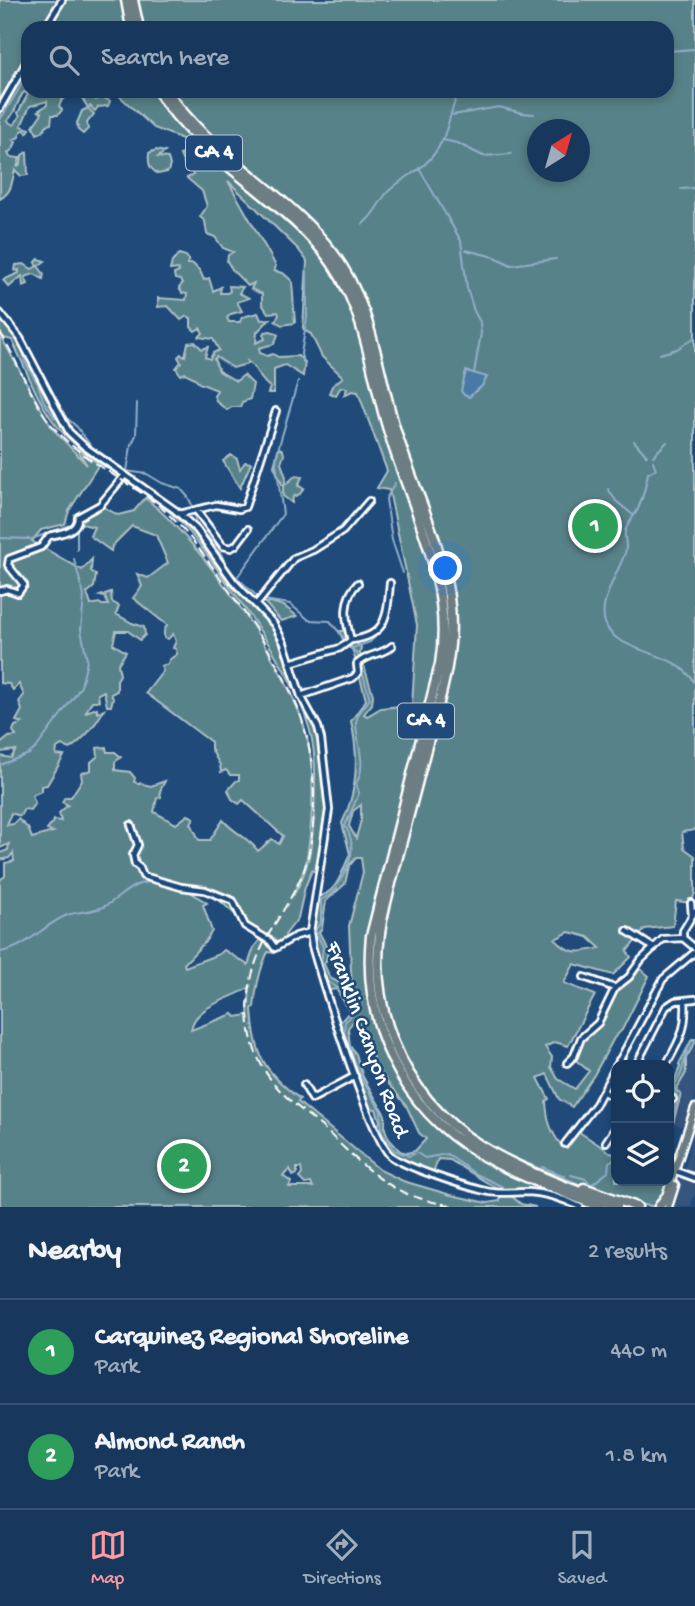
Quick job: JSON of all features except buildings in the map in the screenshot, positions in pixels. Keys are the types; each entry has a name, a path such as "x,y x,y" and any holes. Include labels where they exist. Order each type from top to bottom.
{"highway":[{"path":"125,0 130,21"},
{"path":"133,0 138,21"},
{"name":"CA 4","path":"163,98 190,132 317,245 340,276 359,315 388,432 436,572 444,621 439,670 373,925 369,969 374,1007 383,1039 396,1069 414,1096 452,1136 480,1154 600,1207"},
{"name":"CA 4","path":"173,98 198,128 324,242 349,277 366,312 392,418 444,573 451,628 444,682 380,928 377,966 381,1000 387,1026 399,1057 429,1102 452,1125 479,1144 527,1169 617,1207"},
{"path":"527,1169 637,1207"},
{"path":"550,1186 590,1207"}],"main road":[{"path":"677,1171 695,1108"},
{"path":"664,1205 695,1119"}],"street":[{"path":"49,21 62,0"},
{"path":"0,108 21,71"},
{"name":"Franklin Canyon Road","path":"0,313 20,338 64,424 80,443 197,530 234,582 258,603 284,643 301,696 318,727 329,810 310,932 321,979 355,1076 388,1154 481,1190 498,1194 541,1194 580,1207"},
{"path":"179,514 216,505 239,509 245,506 276,411"},
{"path":"0,591 7,589 18,593 24,585 8,565 9,559 41,547 49,536 74,529 78,517 100,505 125,475"},
{"path":"258,603 294,558 313,550 342,531 369,501"},
{"path":"196,510 223,546 230,548 236,545 248,528"},
{"path":"351,640 346,621 347,600 358,583"},
{"path":"290,663 346,646 351,640 366,638 380,627 387,616 390,583"},
{"path":"301,696 352,678 358,673 357,664 362,659 374,653 386,652 392,646"},
{"path":"131,825 138,845 133,855 135,864 143,876 181,887 205,890 233,901 246,926 270,941 275,948 296,936 310,932"},
{"path":"619,1060 663,979 695,950 683,938 683,932 693,914 691,903"},
{"path":"627,931 654,947"},
{"path":"567,1063 574,1056 581,1038 598,1023 615,988 663,939 683,938"},
{"path":"584,977 615,988"},
{"path":"639,1060 666,1007 675,1001 695,999"},
{"path":"669,1060 683,1034 687,1020 685,1000"},
{"path":"304,1085 312,1099 355,1076"},
{"path":"565,1144 603,1092 611,1076"},
{"path":"603,1092 611,1096"},
{"path":"606,1142 611,1134"},
{"path":"677,1171 695,1178"}],"shaded area":[{"path":"466,371 487,377 482,386 469,397 461,391"},
{"path":"695,1043 695,1099 686,1128 674,1123 674,1119 681,1094 676,1090 685,1073 686,1058"},
{"path":"695,1128 695,1193 690,1207 671,1207 684,1171"}],"green space":[{"path":"0,0 122,0 126,21 21,21 21,96 7,121 14,125 26,98 65,98 59,106 62,110 58,115 52,115 51,124 37,134 33,126 42,113 38,111 47,105 47,101 30,106 21,126 30,129 27,133 25,130 21,131 19,137 13,140 16,142 8,153 10,157 20,158 17,167 21,163 22,155 27,152 28,175 21,176 15,170 12,183 0,199"},
{"path":"137,0 695,0 695,830 682,832 684,848 695,856 695,893 691,903 676,901 673,926 645,929 627,951 631,957 613,975 574,964 564,983 595,995 568,1046 555,1042 545,1047 552,1057 551,1067 558,1079 575,1089 589,1071 573,1058 577,1044 594,1029 615,988 637,966 649,976 622,1030 614,1038 594,1075 572,1107 559,1099 547,1074 538,1078 549,1099 546,1101 550,1125 561,1145 565,1144 576,1130 611,1153 611,1186 668,1186 656,1206 609,1196 504,1154 465,1131 447,1115 416,1078 394,1034 383,988 384,937 389,908 453,660 455,630 447,574 431,519 401,436 370,318 351,274 321,233 212,136 177,98 674,98 674,21 141,21","holes":["569,932 588,937 600,948 580,952 565,948 555,939"]},
{"path":"82,98 104,98 110,101 108,106 98,107 95,111 90,106 88,108"},
{"path":"122,98 159,98 176,123 196,143 308,241 344,289 358,324 384,428 432,570 440,623 436,667 368,929 367,988 382,1046 411,1098 452,1140 501,1170 590,1207 580,1207 541,1194 509,1194 521,1204 536,1207 0,1207 0,880 5,876 5,863 14,861 13,853 9,858 0,860 0,853 8,850 9,844 0,848 0,756 11,758 16,750 0,752 0,744 9,737 16,736 13,731 15,726 22,723 16,721 22,710 19,702 24,695 19,684 13,690 9,684 0,683 0,335 52,428 87,465 76,448 99,464 69,511 65,524 41,530 32,541 82,570 92,559 91,571 96,575 94,587 87,593 91,605 108,605 105,597 100,596 111,592 112,602 119,606 116,614 144,627 145,635 140,640 128,631 116,631 113,644 126,652 118,664 120,675 117,691 111,694 111,706 107,706 104,691 98,694 99,701 92,701 86,712 97,708 97,713 104,710 97,721 70,749 62,745 57,748 56,755 64,756 47,785 41,786 41,791 32,795 35,803 30,810 24,809 20,816 11,813 7,825 18,819 28,828 32,838 53,832 47,830 54,820 61,821 59,813 68,805 62,802 65,797 71,797 82,780 81,773 91,770 91,762 98,756 97,748 106,747 107,752 115,752 121,757 115,762 115,770 130,772 135,778 134,782 151,786 165,781 154,812 176,824 188,815 194,818 191,823 199,840 210,840 223,820 258,851 272,839 279,844 283,836 243,800 239,804 232,799 228,790 239,780 239,775 230,775 226,770 221,772 211,749 211,742 146,693 163,671 161,666 168,664 177,654 173,648 176,641 173,634 168,639 164,638 167,625 133,598 142,586 137,574 148,578 168,563 156,535 132,526 112,546 111,551 90,536 94,527 78,523 78,517 100,505 118,515 134,511 145,498 167,518 192,544 242,610 285,681 300,714 308,742 312,772 310,835 306,863 293,896 303,877 311,848 315,762 310,731 296,693 253,620 204,550 160,504 68,439 49,416 12,340 4,338 0,332 0,315 19,339 63,425 73,438 168,505 198,532 230,578 274,628 281,640 300,698 318,730 327,813 319,874 312,870 298,918 285,935 288,941 275,948 274,953 268,952 260,972 252,1009 256,1039 263,1061 277,1080 300,1099 298,1102 380,1170 403,1181 451,1195 487,1203 500,1201 499,1190 450,1160 438,1159 433,1173 388,1154 376,1131 380,1121 376,1109 367,1108 337,1026 350,1011 336,989 325,991 310,932 316,897 334,887 350,854 342,823 356,773 351,721 366,700 352,649 346,646 339,631 344,631 361,647 360,653 373,695 372,704 364,714 367,716 381,708 412,705 417,625 389,490 377,488 387,471 358,392 352,391 344,395 347,389 344,387 340,388 336,395 329,393 332,386 343,377 322,357 311,334 303,328 307,261 228,181 276,266 274,271 283,273 292,281 295,323 282,325 275,321 278,312 268,313 262,304 262,294 251,289 254,283 248,286 233,271 227,261 228,255 233,252 223,248 215,237 207,234 205,221 200,217 207,206 202,191 187,178 193,175 192,170 186,169 180,155 200,150 190,142 154,128","holes":["361,805 361,820 356,838 349,826 353,811","356,858 361,858 363,872 349,926 352,992 345,991 338,982 330,978 324,964 326,948 319,932 326,901 345,884 349,866","184,888 205,890 263,936 254,947 248,965 224,950 185,967 184,964 212,931 203,905 207,903","250,987 248,1015 236,1017 233,1014 191,1030 199,1014","356,1018 379,1072 406,1105 419,1133 426,1139 415,1151 400,1151 389,1139 385,1129 385,1115 363,1077 356,1054 350,1046 348,1028","297,1168 301,1168 302,1174 299,1178 305,1184 311,1183 313,1187 289,1187 291,1182 283,1176 290,1169 293,1176 297,1174"]},
{"path":"88,108 94,114 83,134 78,130 77,123 82,111"},
{"path":"156,150 165,152 158,157 168,158 168,172 158,174 151,168 149,153"},
{"path":"179,254 186,256 189,260 187,264 193,264 204,280 209,278 213,291 221,287 220,293 227,293 230,291 229,286 243,287 239,293 249,298 237,302 242,311 231,314 227,318 229,322 240,322 242,317 258,313 261,320 270,319 257,332 256,343 265,339 265,332 271,331 278,335 274,344 259,348 260,353 278,357 298,356 305,362 303,376 285,365 274,369 274,393 268,393 270,387 247,361 247,364 233,368 216,357 214,359 219,371 236,381 244,375 253,384 250,399 242,402 240,407 227,410 214,396 217,390 199,383 185,373 181,375 176,368 181,362 178,357 181,354 185,356 188,343 195,342 202,349 208,347 205,357 210,359 213,353 219,350 213,339 199,337 203,333 200,328 195,331 191,327 191,318 187,316 181,320 168,306 158,307 158,298 186,300 187,294 182,293 179,288 182,284 180,280 175,279 174,274 179,272 178,269 170,270 172,262"},
{"path":"39,259 45,261 38,266 44,274 43,279 34,274 25,277 28,284 23,286 22,276 9,287 3,280 19,273 19,270 15,271 16,265 24,264 32,269 37,266 35,263"},
{"path":"279,448 284,455 281,463 286,477 284,486 295,476 302,477 298,486 304,488 300,494 293,497 292,503 283,496 283,487 274,466"},
{"path":"231,455 237,459 240,469 245,462 251,463 240,488 223,461"},
{"path":"265,603 284,606 297,616 281,621"},
{"path":"692,1039 695,1039 686,1058 686,1073 676,1090 681,1094 674,1119 674,1081 679,1064"}],"waterway":[{"path":"54,21 65,0"},
{"path":"674,50 695,49"},
{"path":"0,120 21,86"},
{"path":"363,224 390,189 433,156 443,138 456,98"},
{"path":"453,115 499,107 534,114"},
{"path":"443,140 457,143 483,156 511,154"},
{"path":"419,168 461,241 467,288 480,322 481,333 474,373"},
{"path":"681,189 695,188"},
{"path":"466,250 495,257 511,265 556,259"},
{"path":"303,362 301,354 307,318 307,273"},
{"path":"660,354 677,349 695,337"},
{"path":"16,338 43,400 55,418 68,419 91,446 126,471 147,474 162,483 181,489 193,507"},
{"path":"238,576 283,514 277,453 298,381"},
{"path":"127,471 131,446 136,435 137,403"},
{"path":"634,441 647,456"},
{"path":"653,456 667,442"},
{"path":"653,461 656,469 648,473 640,505 626,529 626,550 606,598 604,620 618,639 679,666 695,683"},
{"path":"395,483 386,499 392,540 403,573"},
{"path":"608,489 616,501 633,515"},
{"path":"84,511 95,506"},
{"path":"194,513 196,524 218,548 229,570 259,598"},
{"path":"0,538 32,539 75,523"},
{"path":"77,528 77,550"},
{"path":"0,765 29,754 37,747 81,686 87,659 81,630 84,596 74,559"},
{"path":"264,600 290,604 309,620 330,621 360,658"},
{"path":"352,648 370,642 384,628"},
{"path":"338,885 346,870 352,848 345,826 359,793 356,783 361,761 356,723 359,713 370,699 360,664"},
{"path":"0,952 18,946 67,915 101,908 136,885 158,883"},
{"path":"337,888 321,900 321,923 315,930 323,947 321,966 327,981 341,990 352,1014 345,1022 344,1032 361,1078 381,1111 382,1133 394,1150 409,1156 414,1154"},
{"path":"674,1085 681,1074 686,1053 692,1041 695,1041"},
{"path":"674,1085 677,1098 674,1115"},
{"path":"417,1153 425,1158 447,1154 474,1173 503,1187"},
{"path":"571,1175 586,1179 591,1185 608,1172 611,1161"},
{"path":"542,1167 565,1176"}],"railway":[{"path":"0,332 39,406 55,429 78,451 158,505 195,543 265,644 297,706 312,767 312,836 302,875 264,943 252,977 248,1014 250,1032 262,1066 289,1099 381,1179 409,1195 457,1207"}],"place":[{"name":"Carquinez Regional Shoreline","path":"595,526"},
{"name":"Almond Ranch","path":"184,1166"}]}
